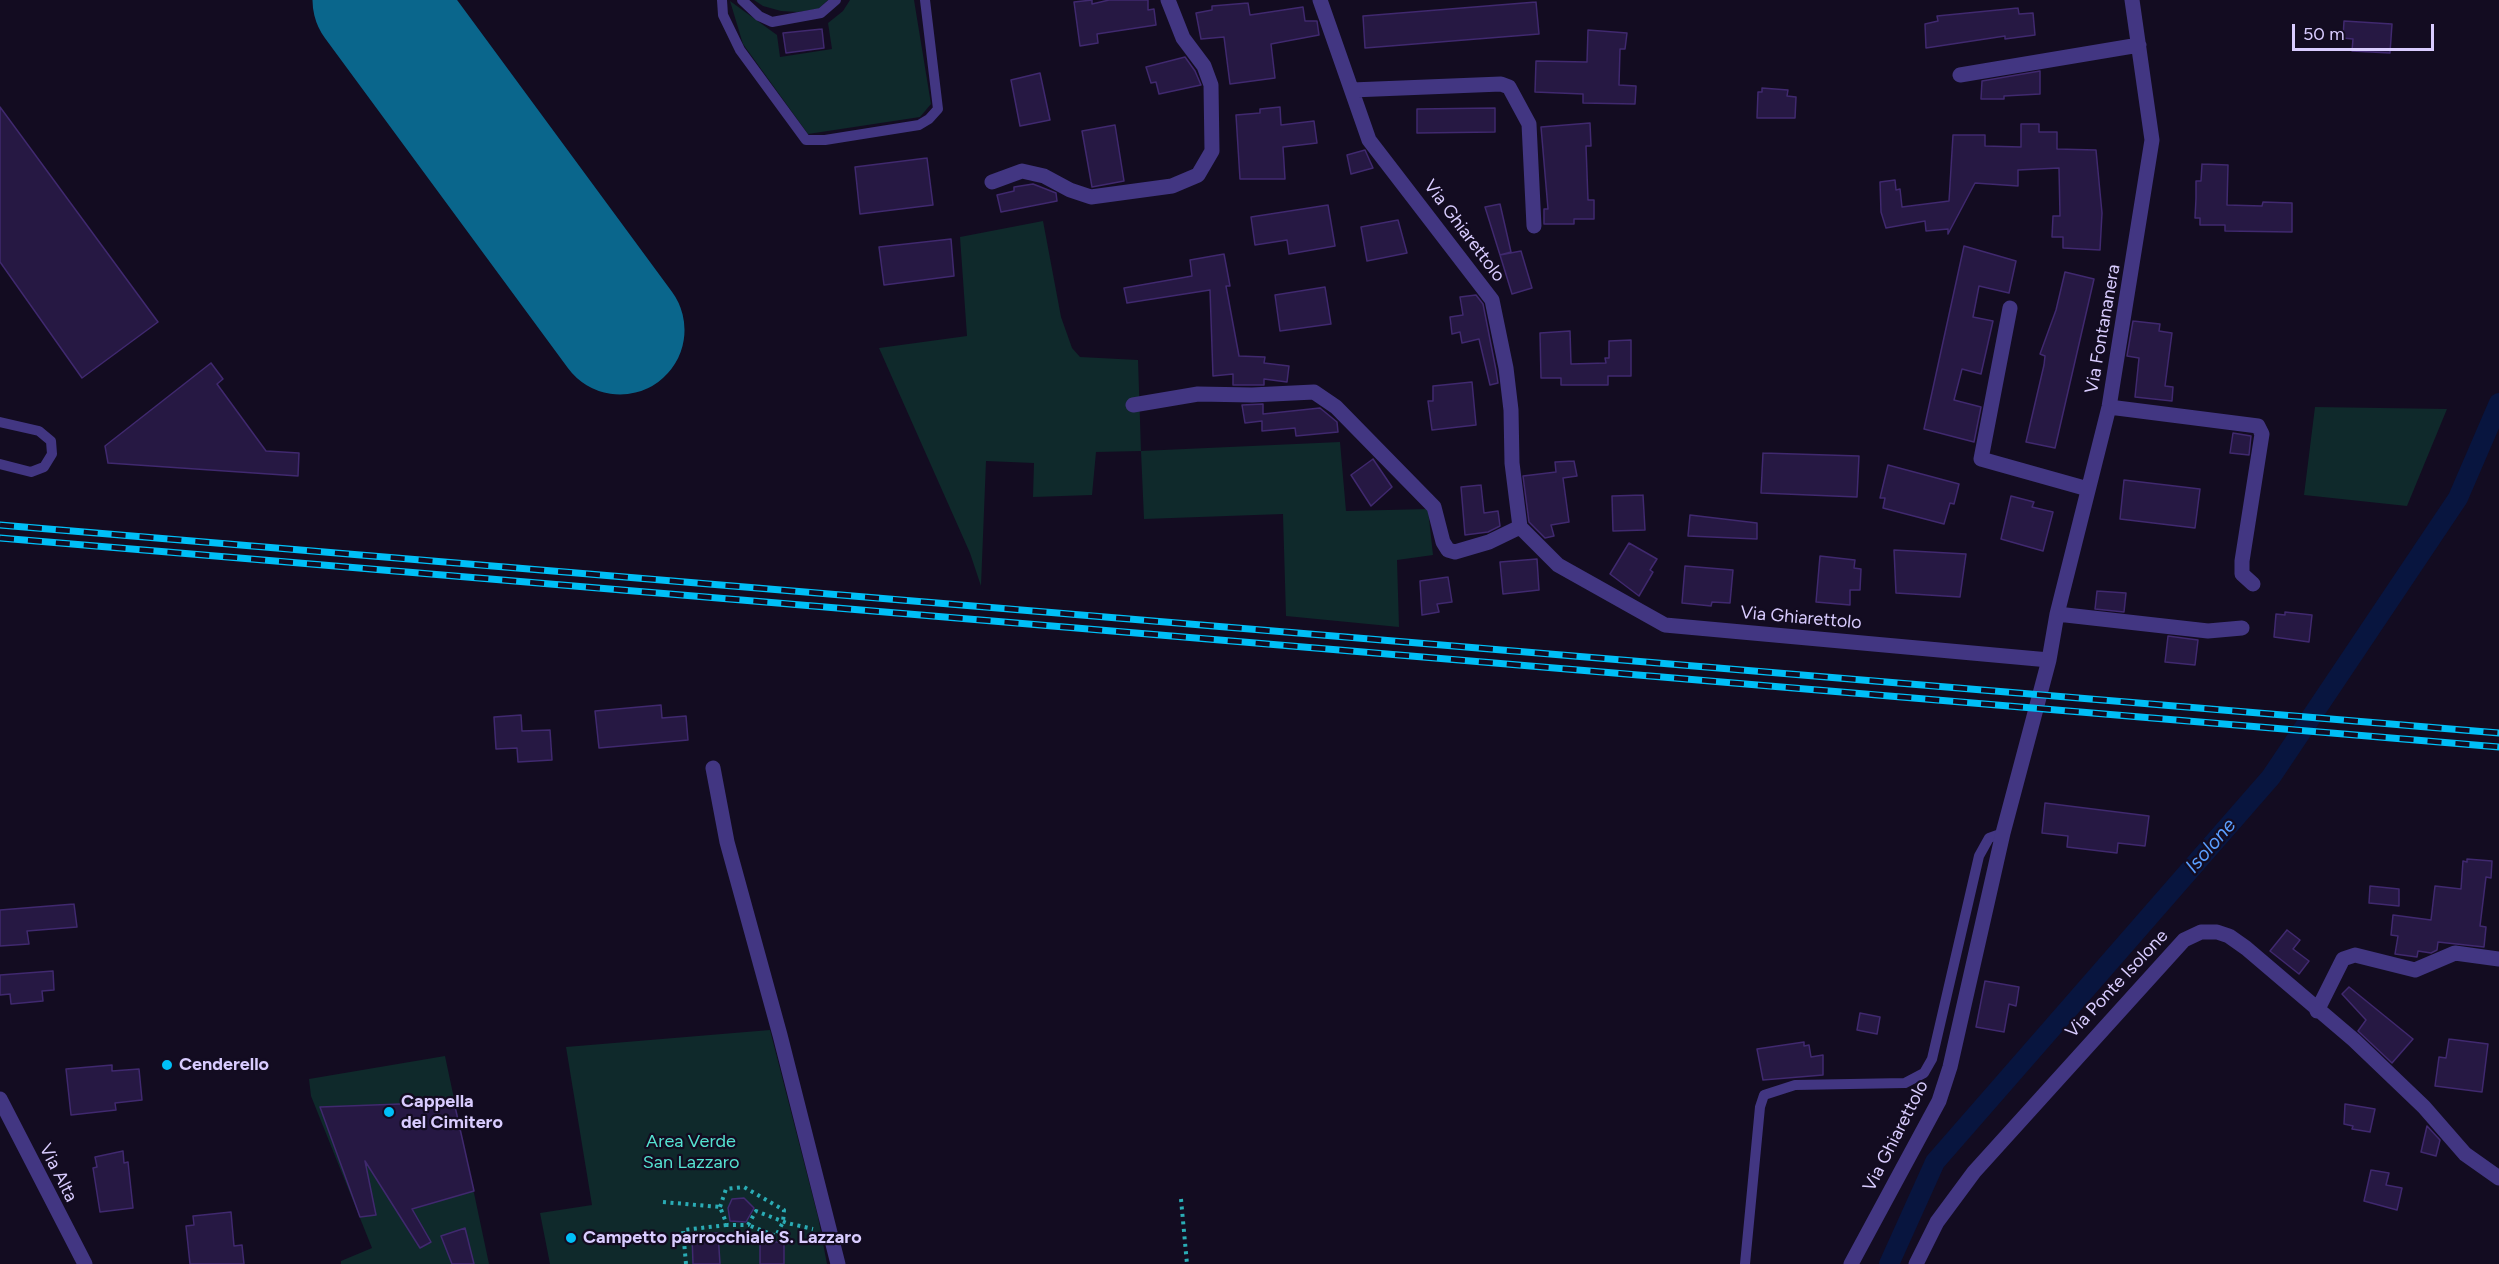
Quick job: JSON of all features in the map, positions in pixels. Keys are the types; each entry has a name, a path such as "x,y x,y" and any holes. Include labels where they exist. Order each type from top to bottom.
{"street":[{"path":"992,182 1022,171 1044,176 1070,190 1091,197 1173,186 1198,175 1212,151 1211,85 1201,61 1184,38 1168,0"},
{"name":"Via Ghiarettolo","path":"1320,0 1370,140 1492,300 1497,317 1512,410 1512,463 1520,527 1558,565 1665,625 2049,660 2003,833 1950,1067 1939,1101 1851,1264"},
{"name":"Via Fontananera","path":"2049,660 2057,614 2109,407 2152,140 2132,0"},
{"path":"1960,75 2139,45"},
{"path":"1352,90 1501,84 1509,87 1529,124 1534,226"},
{"path":"2010,308 1981,459 2088,489"},
{"path":"1134,405 1198,394 1314,392 1336,407 1434,507 1443,542 1448,550 1455,552 1489,542 1520,527"},
{"path":"2109,407 2258,426 2262,434 2242,561 2242,574 2253,584"},
{"path":"2057,614 2208,631 2242,628"},
{"path":"713,768 727,842 838,1264"},
{"name":"Via Ponte Isolone","path":"1916,1264 1938,1222 1974,1172 2184,939 2201,932 2217,932 2229,936 2291,985 2317,1011 2354,1040 2424,1107 2465,1154 2499,1178"},
{"path":"2317,1011 2343,959 2355,955 2415,970 2455,953 2499,959"},
{"name":"Via Alta","path":"0,1098 84,1264"}],"lane":[{"path":"722,0 723,15 740,50 806,140 825,140 919,125 929,119 938,109 925,0"},
{"path":"742,0 759,16 772,22 821,13 836,0"},
{"path":"0,422 39,431 51,441 52,454 44,467 31,472 0,464"},
{"path":"1745,1264 1760,1107 1764,1095 1796,1085 1905,1083 1924,1073 1932,1059 1979,856 1989,838 2003,833"}],"path":[{"path":"686,1264 684,1230 748,1225 776,1236 783,1222 784,1210 744,1187 726,1189 720,1207 727,1225"},
{"path":"1181,1199 1187,1264"},
{"path":"663,1202 720,1207"},
{"path":"748,1225 756,1211 783,1222 831,1233"}],"green space":[{"path":"754,0 828,0 818,9 798,12 781,11 763,6"},
{"path":"850,0 914,0 931,104 920,117 808,134 743,44 730,1 777,35 780,57 832,49 828,23 843,11"},
{"path":"1043,221 1061,317 1072,348 1080,357 1138,360 1141,451 1096,452 1092,495 1033,497 1034,463 986,461 981,586 970,553 879,348 967,336 960,237"},
{"path":"2315,407 2447,409 2407,506 2304,495"},
{"path":"1340,442 1346,511 1428,509 1433,555 1397,560 1399,627 1286,616 1283,514 1144,519 1141,451"},
{"name":"Area Verde San Lazzaro","path":"770,1030 818,1217 827,1264 550,1264 540,1213 592,1205 566,1047"},
{"path":"445,1056 489,1264 341,1264 341,1261 372,1248 311,1096 309,1079"}],"building":[{"path":"1092,0 1092,4 1109,0 1148,0 1148,10 1154,9 1156,25 1097,34 1098,43 1080,46 1074,2"},
{"path":"1536,2 1539,34 1365,48 1363,16"},
{"path":"1248,3 1250,15 1303,7 1305,21 1317,21 1319,35 1271,44 1275,78 1230,84 1224,37 1201,39 1196,13 1212,10 1212,6"},
{"path":"2018,8 2019,14 2033,13 2035,35 2005,39 2005,36 1926,48 1925,24 1938,21 1937,16"},
{"path":"2344,21 2392,24 2390,53 2352,51 2353,39 2343,38"},
{"path":"822,29 824,48 786,53 783,33"},
{"path":"1588,30 1627,33 1625,49 1620,49 1619,85 1636,86 1635,104 1583,103 1583,94 1535,92 1536,61 1587,62"},
{"path":"1185,57 1201,85 1159,94 1156,82 1151,83 1146,67"},
{"path":"2040,71 2040,94 2004,96 2004,99 1981,99 1982,81"},
{"path":"1040,73 1050,120 1020,126 1011,80"},
{"path":"1762,88 1788,90 1787,96 1796,97 1795,118 1757,118 1758,92 1762,92"},
{"path":"0,107 158,322 82,378 0,262"},
{"path":"1280,107 1281,125 1314,121 1317,143 1283,147 1285,179 1240,179 1236,115 1260,113 1260,109"},
{"path":"1495,108 1495,132 1417,133 1417,109"},
{"path":"1590,123 1591,146 1586,146 1588,200 1594,200 1594,219 1574,219 1574,224 1544,224 1544,209 1548,209 1541,127"},
{"path":"2021,124 2039,124 2039,132 2057,132 2057,149 2096,150 2102,213 2100,250 2063,248 2063,237 2052,237 2053,216 2060,216 2059,168 2018,170 2018,186 1975,183 1948,234 1948,229 1926,231 1925,221 1886,228 1881,212 1880,182 1895,180 1896,190 1900,189 1902,207 1949,201 1953,135 1985,135 1985,146 2021,147"},
{"path":"1115,125 1124,181 1092,187 1082,131"},
{"path":"1365,150 1373,168 1351,174 1347,155"},
{"path":"927,158 933,205 860,214 855,167"},
{"path":"2202,164 2228,165 2227,205 2262,206 2263,202 2292,203 2292,232 2225,231 2225,225 2200,225 2200,218 2195,218 2196,181 2201,181"},
{"path":"1033,184 1056,193 1057,201 1001,212 997,195 1014,191 1014,187"},
{"path":"1500,204 1511,252 1500,255 1485,207"},
{"path":"1328,205 1335,246 1289,254 1287,240 1255,245 1251,217"},
{"path":"1398,220 1407,253 1367,261 1361,227"},
{"path":"951,239 954,276 884,285 879,247"},
{"path":"1964,246 2016,261 2009,293 1979,286 1973,317 1993,321 1981,374 1962,369 1954,400 1981,407 1974,442 1924,429"},
{"path":"1521,251 1532,288 1512,294 1500,255"},
{"path":"1224,254 1230,286 1226,286 1239,356 1265,357 1264,363 1289,366 1287,382 1264,379 1264,385 1233,385 1233,374 1213,376 1210,290 1127,303 1124,288 1192,276 1190,260"},
{"path":"2065,272 2094,279 2055,448 2026,442 2044,365 2045,356 2040,354 2056,310"},
{"path":"1325,287 1331,324 1280,331 1275,295"},
{"path":"1476,295 1483,304 1496,370 1498,383 1490,385 1479,339 1462,343 1460,332 1452,334 1450,317 1463,315 1460,297"},
{"path":"2133,321 2160,324 2159,331 2172,333 2165,386 2173,387 2172,401 2135,397 2139,358 2127,356"},
{"path":"1570,331 1571,364 1606,363 1605,358 1609,358 1609,341 1631,340 1631,376 1608,376 1608,385 1561,385 1561,378 1541,378 1540,333"},
{"path":"211,363 223,379 217,384 266,451 299,453 298,476 108,463 105,446"},
{"path":"1472,382 1476,425 1432,430 1428,401 1433,401 1433,386"},
{"path":"1263,404 1263,414 1320,408 1337,422 1338,432 1296,436 1295,428 1262,431 1262,421 1245,423 1242,405"},
{"path":"2233,433 2251,436 2249,455 2230,453"},
{"path":"1763,453 1859,456 1857,497 1761,493"},
{"path":"1373,459 1392,487 1371,506 1351,475"},
{"path":"1574,461 1577,476 1563,478 1569,522 1551,525 1554,536 1545,538 1529,522 1523,476 1556,472 1555,462"},
{"path":"1888,465 1959,484 1954,504 1950,503 1944,524 1883,508 1885,498 1880,498"},
{"path":"2124,480 2200,489 2195,528 2120,519"},
{"path":"1481,485 1484,513 1498,511 1500,526 1488,532 1465,535 1461,487"},
{"path":"1643,495 1645,530 1613,531 1612,496"},
{"path":"2011,496 2034,502 2032,507 2053,512 2043,551 2001,539"},
{"path":"1690,515 1757,523 1757,539 1688,536"},
{"path":"1629,543 1657,559 1650,570 1653,572 1639,596 1610,574"},
{"path":"1894,550 1966,554 1960,597 1896,593"},
{"path":"1820,556 1855,560 1854,568 1861,569 1860,590 1850,590 1850,605 1816,602"},
{"path":"1537,559 1539,590 1503,594 1500,562"},
{"path":"1685,566 1733,570 1730,603 1712,602 1711,606 1682,603"},
{"path":"1448,577 1452,602 1437,604 1439,612 1422,615 1420,581"},
{"path":"2097,591 2126,593 2124,612 2095,609"},
{"path":"2285,612 2312,615 2309,642 2274,637 2276,614 2285,615"},
{"path":"2168,636 2198,640 2195,665 2165,662"},
{"path":"661,705 662,718 686,716 688,740 599,748 595,711"},
{"path":"521,715 522,731 550,730 552,760 518,762 517,748 496,749 494,717"},
{"path":"2045,803 2149,816 2145,846 2118,843 2117,853 2067,847 2068,836 2042,833"},
{"path":"2467,859 2492,861 2491,878 2486,877 2480,926 2486,927 2484,947 2438,942 2437,950 2431,953 2418,951 2417,957 2395,954 2398,936 2391,935 2393,915 2431,920 2435,886 2461,889 2463,861 2467,862"},
{"path":"2370,886 2399,889 2399,906 2369,903"},
{"path":"74,904 77,927 27,931 29,944 0,946 0,910"},
{"path":"2287,930 2300,940 2293,949 2309,961 2299,974 2270,951"},
{"path":"53,971 54,990 42,991 43,1001 11,1004 10,994 0,995 0,975"},
{"path":"1985,981 2019,987 2016,1006 2009,1004 2004,1032 1976,1027"},
{"path":"2349,987 2413,1039 2392,1063 2358,1031 2366,1020 2342,994"},
{"path":"1860,1013 1880,1017 1877,1034 1857,1030"},
{"path":"2449,1039 2488,1044 2482,1092 2435,1086 2439,1057 2446,1058"},
{"path":"1804,1042 1804,1046 1809,1045 1811,1057 1823,1055 1823,1075 1763,1080 1757,1049"},
{"path":"112,1065 112,1071 139,1069 142,1100 115,1103 116,1110 71,1115 66,1069"},
{"path":"454,1102 474,1191 412,1209 431,1242 420,1248 365,1161 376,1215 360,1217 320,1107"},
{"path":"2345,1104 2375,1109 2370,1132 2352,1129 2353,1126 2344,1124"},
{"path":"2427,1126 2440,1140 2436,1156 2421,1152"},
{"path":"123,1151 124,1163 128,1162 133,1208 100,1212 93,1168 97,1167 95,1157"},
{"path":"2371,1170 2389,1173 2386,1185 2402,1188 2397,1210 2364,1201"},
{"path":"744,1198 754,1208 746,1222 730,1221 728,1208 732,1199"},
{"path":"231,1212 234,1246 242,1245 244,1264 190,1264 186,1226 194,1225 193,1216"},
{"path":"465,1228 474,1264 452,1264 441,1236"},
{"path":"718,1233 720,1264 693,1264 692,1235"},
{"path":"760,1242 784,1242 784,1264 760,1264"}],"waterway":[{"name":"Isolone","path":"1889,1264 1935,1162 2271,777 2458,498 2499,403"}],"runway":[{"path":"377,0 620,330"}],"railway":[{"path":"0,525 2499,733"},
{"path":"0,538 2499,747"}],"place":[{"name":"Cenderello","path":"167,1065"},
{"name":"Cappella del Cimitero","path":"389,1112"},
{"name":"Campetto parrocchiale S. Lazzaro","path":"571,1238"}]}
